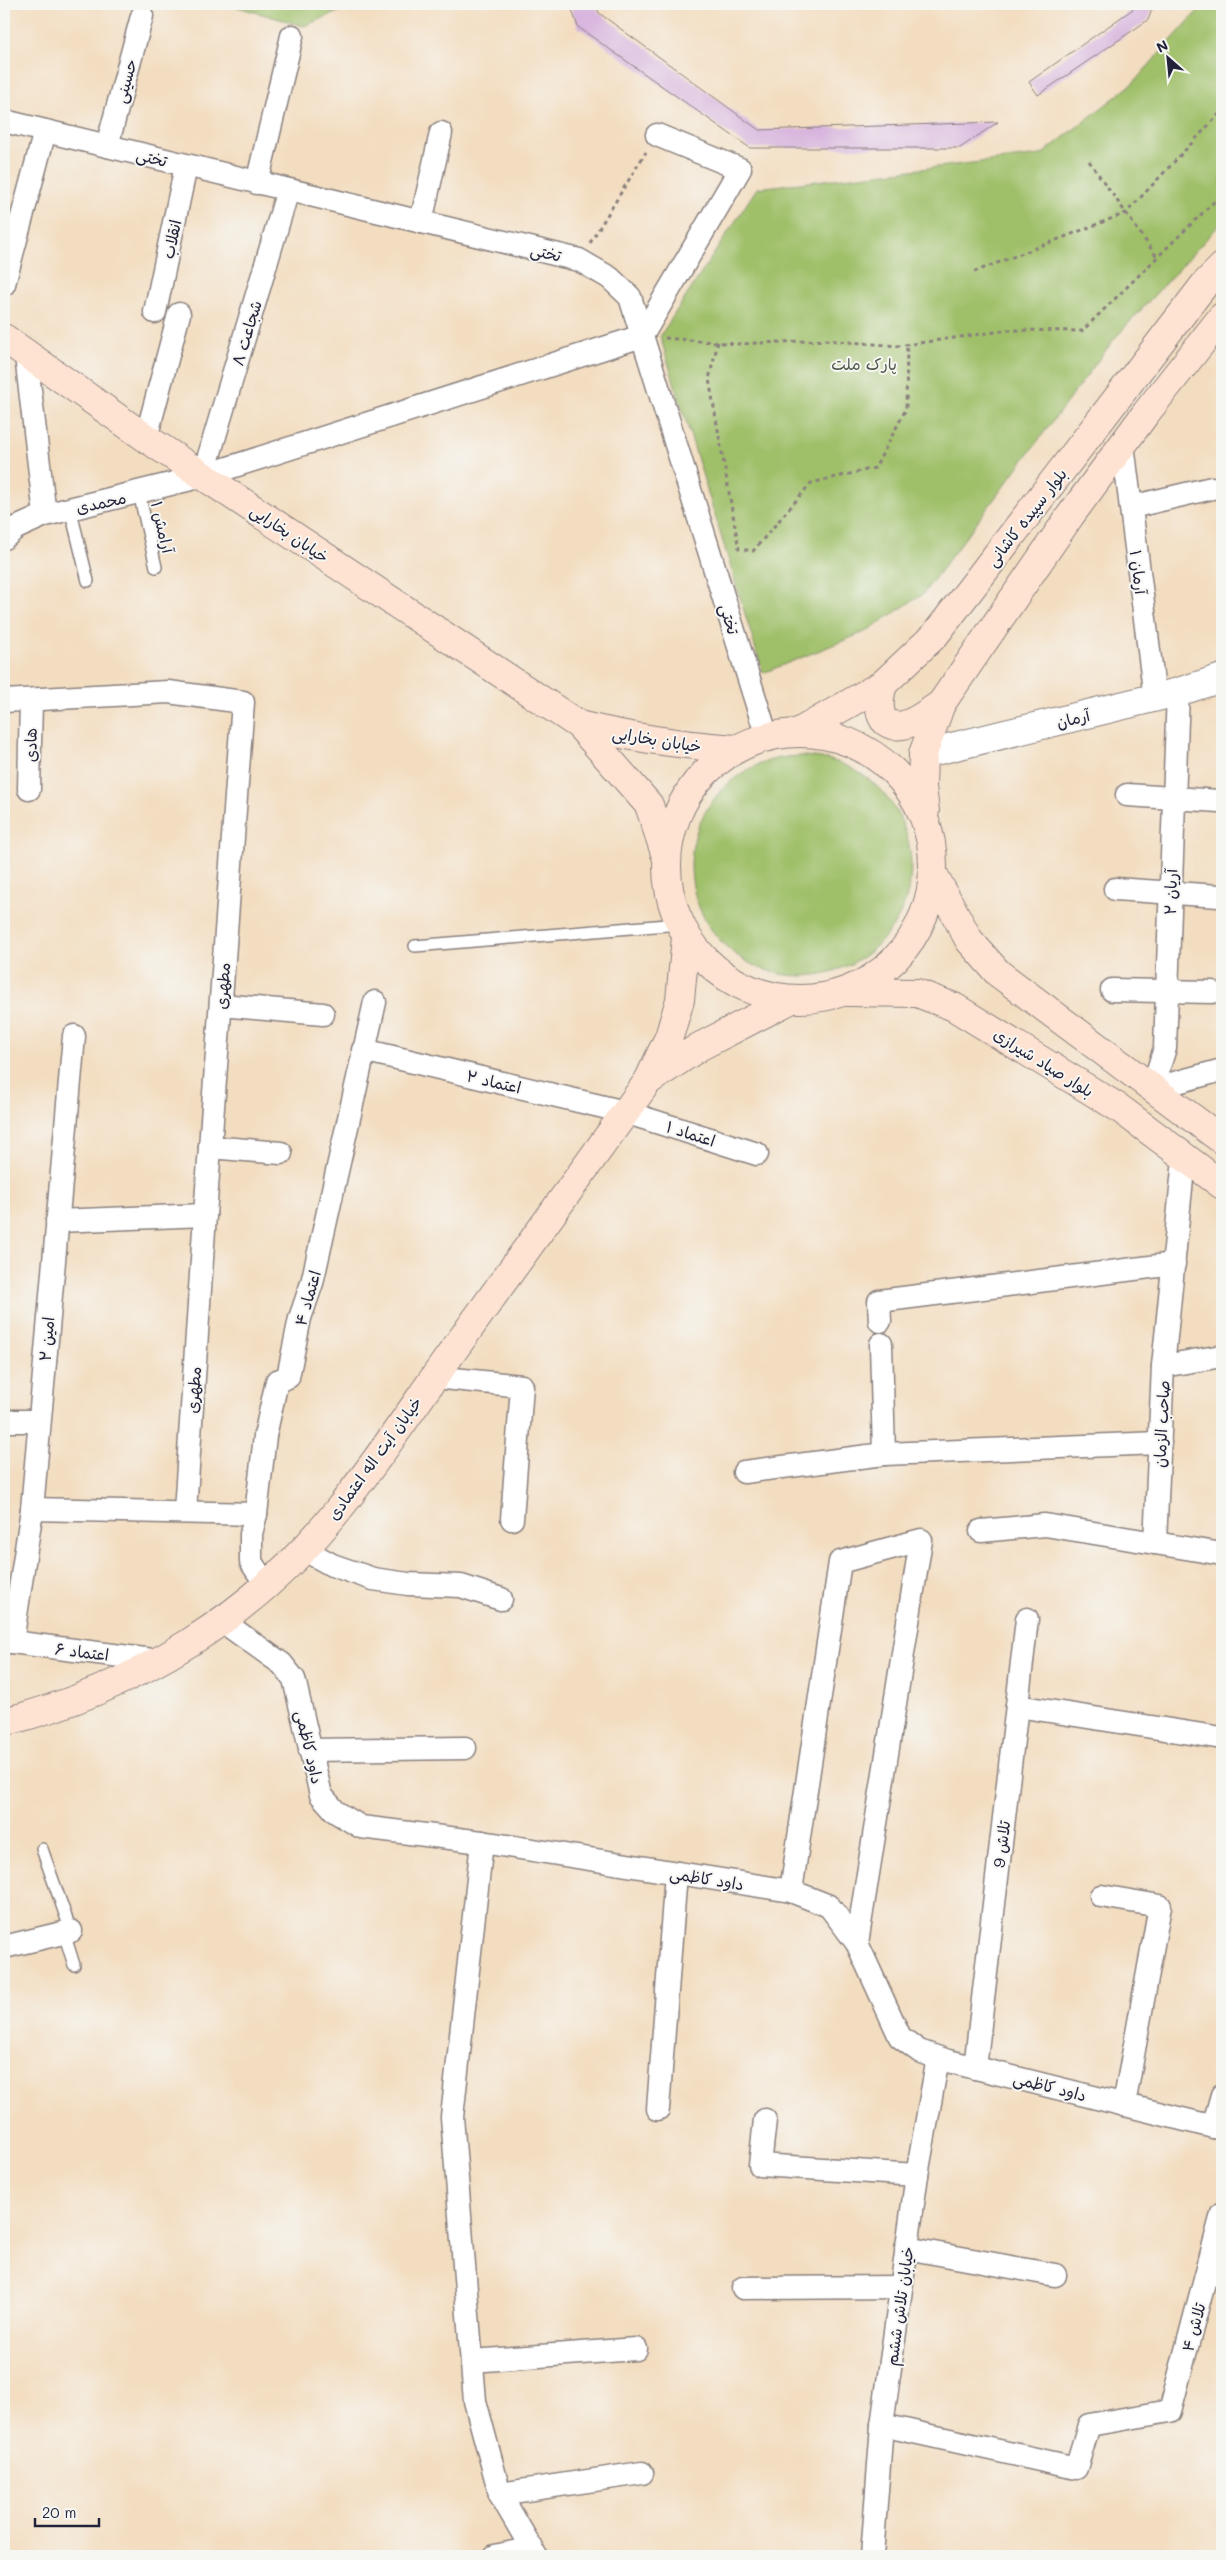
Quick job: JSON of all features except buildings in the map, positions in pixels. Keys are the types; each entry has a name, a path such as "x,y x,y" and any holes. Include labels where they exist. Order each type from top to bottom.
{"main road":[{"name":"بلوار سپیده کاشانی","path":"799,732 883,684 935,635 1205,284 1222,267"},
{"name":"بلوار سپیده کاشانی","path":"926,817 922,787 923,754 941,704 1070,516 1222,317"},
{"name":"خیابان بخارایی","path":"4,338 26,356 146,438 579,725 649,805 666,856"},
{"path":"883,684 878,702 880,715 889,724 904,725 941,704"},
{"name":"خیابان بخارایی","path":"579,725 633,738 684,745 736,749"},
{"path":"799,732 839,738 876,755 905,782 926,817 933,846 934,875 928,906 916,934 897,958 873,978 845,992 818,999 790,1000 749,990 714,969 683,931 668,891 666,856 673,824 688,794 709,768 736,749 767,736 799,732"},
{"path":"934,875 969,940 998,973 1222,1140"},
{"path":"648,1081 669,1037 680,1000 683,931"},
{"name":"بلوار صیاد شیرازی","path":"845,992 917,993 954,1007 1119,1108 1184,1159 1222,1185"},
{"path":"648,1081 699,1047 790,1000"},
{"name":"خیابان آیت اله اعتمادی","path":"4,1722 38,1714 100,1690 160,1661 222,1621 267,1586 338,1511 648,1081"}],"street":[{"name":"حسینی","path":"107,146 142,16"},
{"path":"257,183 292,36"},
{"name":"تختی","path":"4,122 580,260 610,278 630,297 767,736"},
{"path":"4,284 45,131"},
{"path":"421,222 441,133"},
{"path":"642,336 740,169 657,135"},
{"name":"انقلاب","path":"155,312 186,166"},
{"name":"شجاعت ۸","path":"203,476 288,190"},
{"path":"146,438 179,314"},
{"name":"محمدی","path":"4,538 16,528 46,515 203,476 642,336"},
{"path":"26,356 46,515"},
{"name":"آرمان ۱","path":"1123,445 1130,507 1166,695"},
{"path":"1130,507 1212,488"},
{"name":"آرمان","path":"923,754 1166,695 1222,678"},
{"name":"مطهری","path":"4,701 168,692 243,702 185,1511"},
{"name":"آریان ۲","path":"1152,1089 1165,1048 1174,797 1166,695"},
{"name":"هادی","path":"30,790 31,700"},
{"path":"1128,795 1219,800"},
{"path":"1115,889 1219,896"},
{"path":"1112,990 1212,992"},
{"name":"اعتماد ۴","path":"267,1586 251,1562 251,1534 256,1514 271,1402 277,1381 288,1378 300,1318 312,1283 375,1002"},
{"path":"220,1005 323,1014"},
{"name":"امین ۲","path":"8,1642 32,1509 38,1421 74,1036"},
{"name":"اعتماد ۲","path":"363,1050 625,1112"},
{"path":"1152,1089 1222,1070"},
{"name":"اعتماد ۱","path":"625,1112 758,1154"},
{"path":"210,1147 280,1153"},
{"path":"1163,1366 1184,1159"},
{"path":"57,1221 205,1215"},
{"path":"880,1321 878,1301 1174,1264"},
{"path":"881,1344 884,1454"},
{"name":"صاحب الزمان","path":"1155,1543 1163,1366 1222,1356"},
{"path":"434,1377 522,1386 512,1519"},
{"path":"4,1421 38,1421"},
{"path":"744,1472 884,1454 1160,1443"},
{"path":"32,1509 256,1514"},
{"path":"981,1531 1045,1525 1222,1554"},
{"path":"791,1891 840,1562 921,1540 857,1943"},
{"path":"303,1549 332,1565 373,1579 408,1584 461,1586 501,1599"},
{"name":"تلاش 9","path":"975,2068 1027,1619"},
{"name":"داود کاظمی","path":"222,1621 282,1664 294,1679 321,1795 336,1812 361,1827 482,1842 791,1891 829,1906 857,1943 900,2037 919,2051 975,2068 1217,2128"},
{"name":"اعتماد ۶","path":"8,1642 160,1661"},
{"path":"1017,1706 1222,1738"},
{"path":"310,1750 465,1748"},
{"path":"482,1842 452,2117 475,2401 500,2494 534,2552 495,2556"},
{"path":"658,2109 676,1873"},
{"path":"1101,1896 1160,1906 1124,2105"},
{"path":"4,1947 68,1932"},
{"name":"خیابان تلاش ششم","path":"872,2556 882,2424 917,2175 938,2058"},
{"path":"1217,2128 1222,2095"},
{"path":"766,2120 760,2165 917,2175"},
{"name":"تلاش ۴","path":"882,2424 1076,2468 1089,2425 1170,2411 1222,2214"},
{"path":"906,2248 1055,2275"},
{"path":"743,2288 901,2287"},
{"path":"472,2361 636,2349"},
{"path":"500,2494 642,2473"}],"lane":[{"name":"آرامش ۱","path":"139,493 156,567"},
{"path":"70,508 88,581"},
{"path":"415,946 683,931"},
{"path":"42,1849 68,1932 74,1965"}],"path":[{"path":"974,272 1126,213 1222,111"},
{"path":"580,260 657,135"},
{"path":"1089,161 1157,258"},
{"path":"642,336 737,344 826,340 898,346 1009,330 1082,331 1222,194"},
{"path":"718,342 709,379 739,549 753,551 811,483 875,468 906,409 907,345"}],"green space":[{"path":"227,4 357,4 304,26"},
{"name":"پارک ملت","path":"1204,4 1222,4 1222,222 1115,338 923,594 865,632 763,673 660,336 757,188 1041,155 1132,84"},
{"path":"801,756 822,758 843,764 879,788 903,824 909,845 911,866 909,887 903,908 879,944 843,968 822,974 801,976 780,974 759,968 723,944 699,908 693,887 691,866 693,845 699,824 723,788 759,764 780,758"}]}
